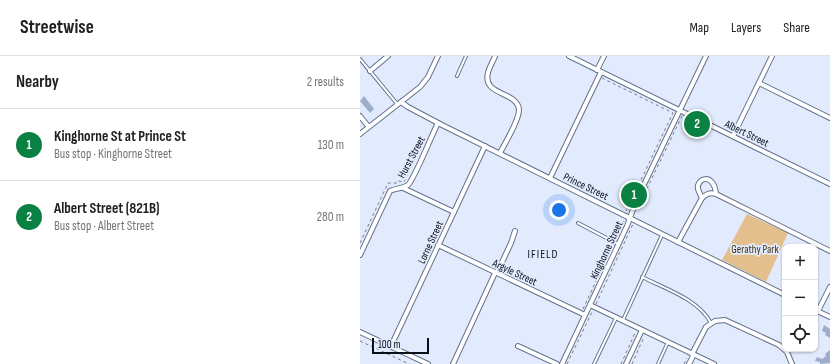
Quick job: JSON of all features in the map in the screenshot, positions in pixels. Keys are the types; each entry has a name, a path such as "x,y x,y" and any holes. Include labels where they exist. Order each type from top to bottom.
{"street":[{"path":"370,71 388,56"},
{"path":"360,134 368,126 420,87 428,77 438,56"},
{"path":"496,56 488,74 489,84 493,89 514,100 519,109 517,119 500,153"},
{"name":"Albert Street","path":"569,56 830,184"},
{"path":"550,178 599,71 604,56"},
{"name":"Kinghorne Street","path":"562,364 590,305 616,243 630,218 636,201 706,56"},
{"path":"733,136 772,56"},
{"path":"759,83 830,118"},
{"name":"Prince Street","path":"400,103 782,294"},
{"path":"360,116 368,126"},
{"name":"Hurst Street","path":"360,255 390,191 403,188 411,181 438,123"},
{"name":"Lorne Street","path":"391,346 485,146"},
{"path":"702,198 698,188 700,182 705,180 711,181 714,184 716,194"},
{"path":"403,188 454,212"},
{"path":"678,242 702,198 709,194 716,194 830,251"},
{"path":"453,364 515,231"},
{"name":"Argyle Street","path":"438,246 585,315"},
{"path":"818,309 830,287"},
{"path":"590,305 714,364"},
{"path":"818,311 830,317"},
{"path":"689,364 704,330 711,323 718,320 728,321 776,343 787,352 792,364"},
{"path":"626,364 642,330"},
{"path":"360,332 428,364"},
{"path":"518,346 557,364"}],"lane":[{"path":"457,76 466,56"},
{"path":"360,59 400,103"},
{"path":"578,223 616,243"},
{"path":"622,321 663,234"},
{"path":"642,277 691,302 707,316 711,323"},
{"path":"594,364 616,318"},
{"path":"658,364 668,342"}],"path":[{"path":"600,79 603,78 672,113 626,211"},
{"path":"638,209 682,116"},
{"path":"582,309 616,243 625,219"},
{"path":"595,304 633,224"},
{"path":"567,364 593,310"},
{"path":"621,364 635,333"},
{"path":"632,364 644,337"},
{"path":"360,341 409,364"},
{"path":"684,364 687,358"}],"green space":[{"name":"Gerathy Park","path":"747,214 788,233 766,282 722,260"}],"building":[{"path":"364,96 374,109 370,113 360,101"},
{"path":"824,325 830,329 830,338 822,331"},
{"path":"830,350 830,363 820,364 820,362 815,361 817,357 822,359"}],"place":[{"name":"Albert Street (821B)","path":"697,124"},
{"name":"Kinghorne St at Prince St","path":"634,195"}],"district":[{"name":"IFIELD","path":"543,254"}]}
